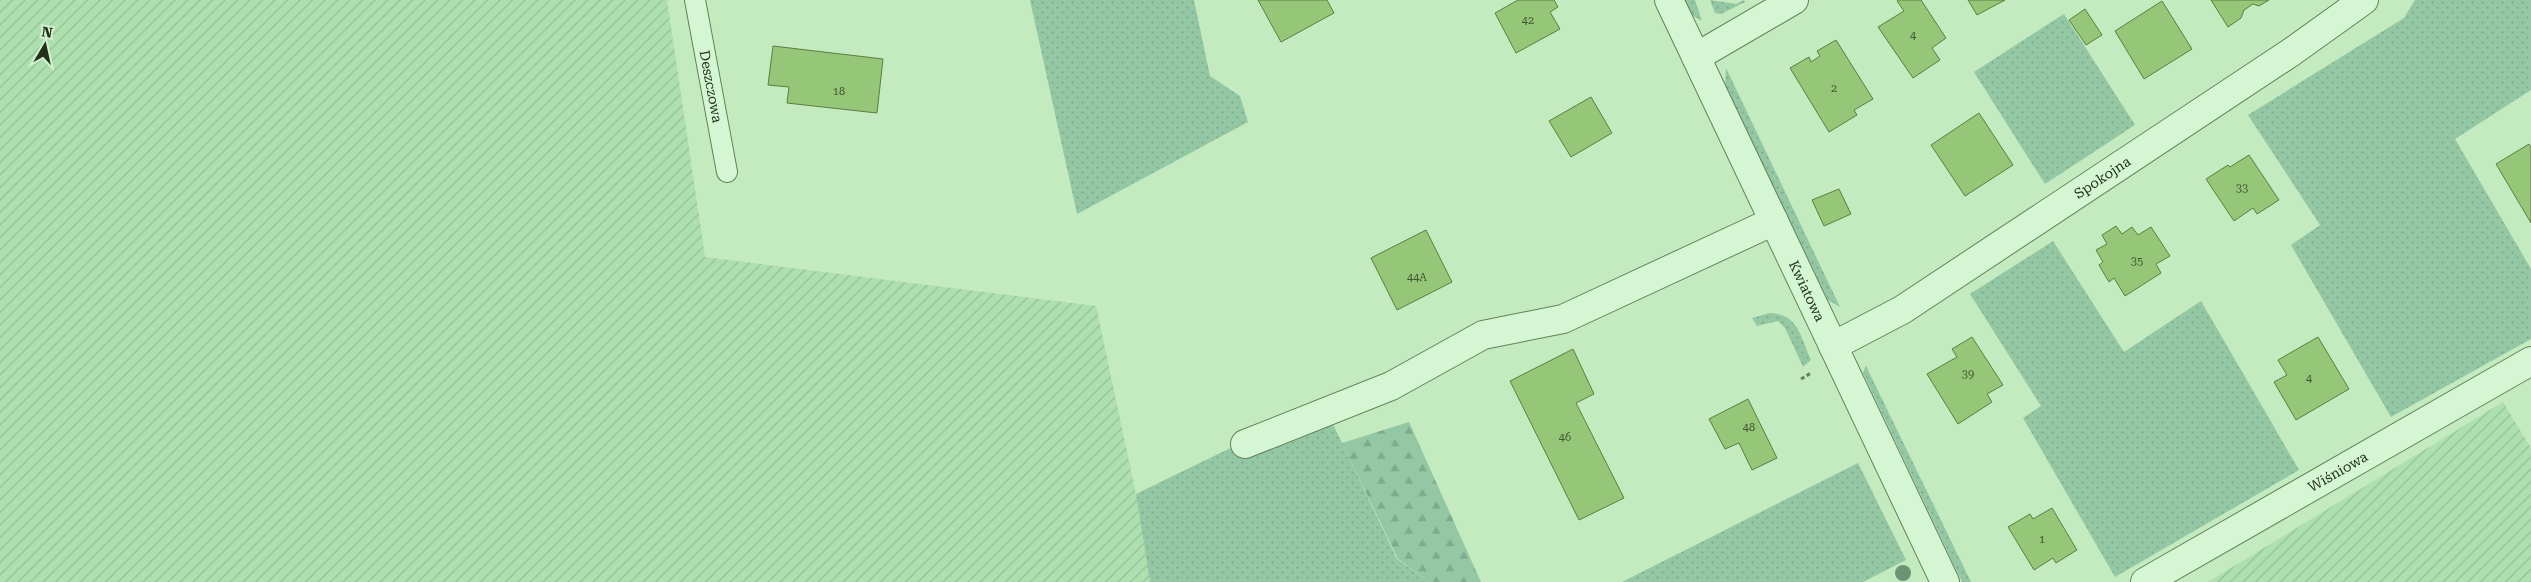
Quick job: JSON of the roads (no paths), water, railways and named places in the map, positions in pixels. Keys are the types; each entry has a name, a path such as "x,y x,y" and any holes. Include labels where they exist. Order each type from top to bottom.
{"street":[{"name":"Kwiatowa","path":"1669,0 1945,582"},
{"path":"1696,57 1794,0"},
{"name":"Spokojna","path":"1833,346 1902,310 2282,59 2364,0"},
{"path":"1245,444 1391,386 1483,335 1563,319 1774,221"},
{"name":"Wiśniowa","path":"2145,582 2531,361"}],"lane":[{"name":"Deszczowa","path":"695,0 727,172"}]}
